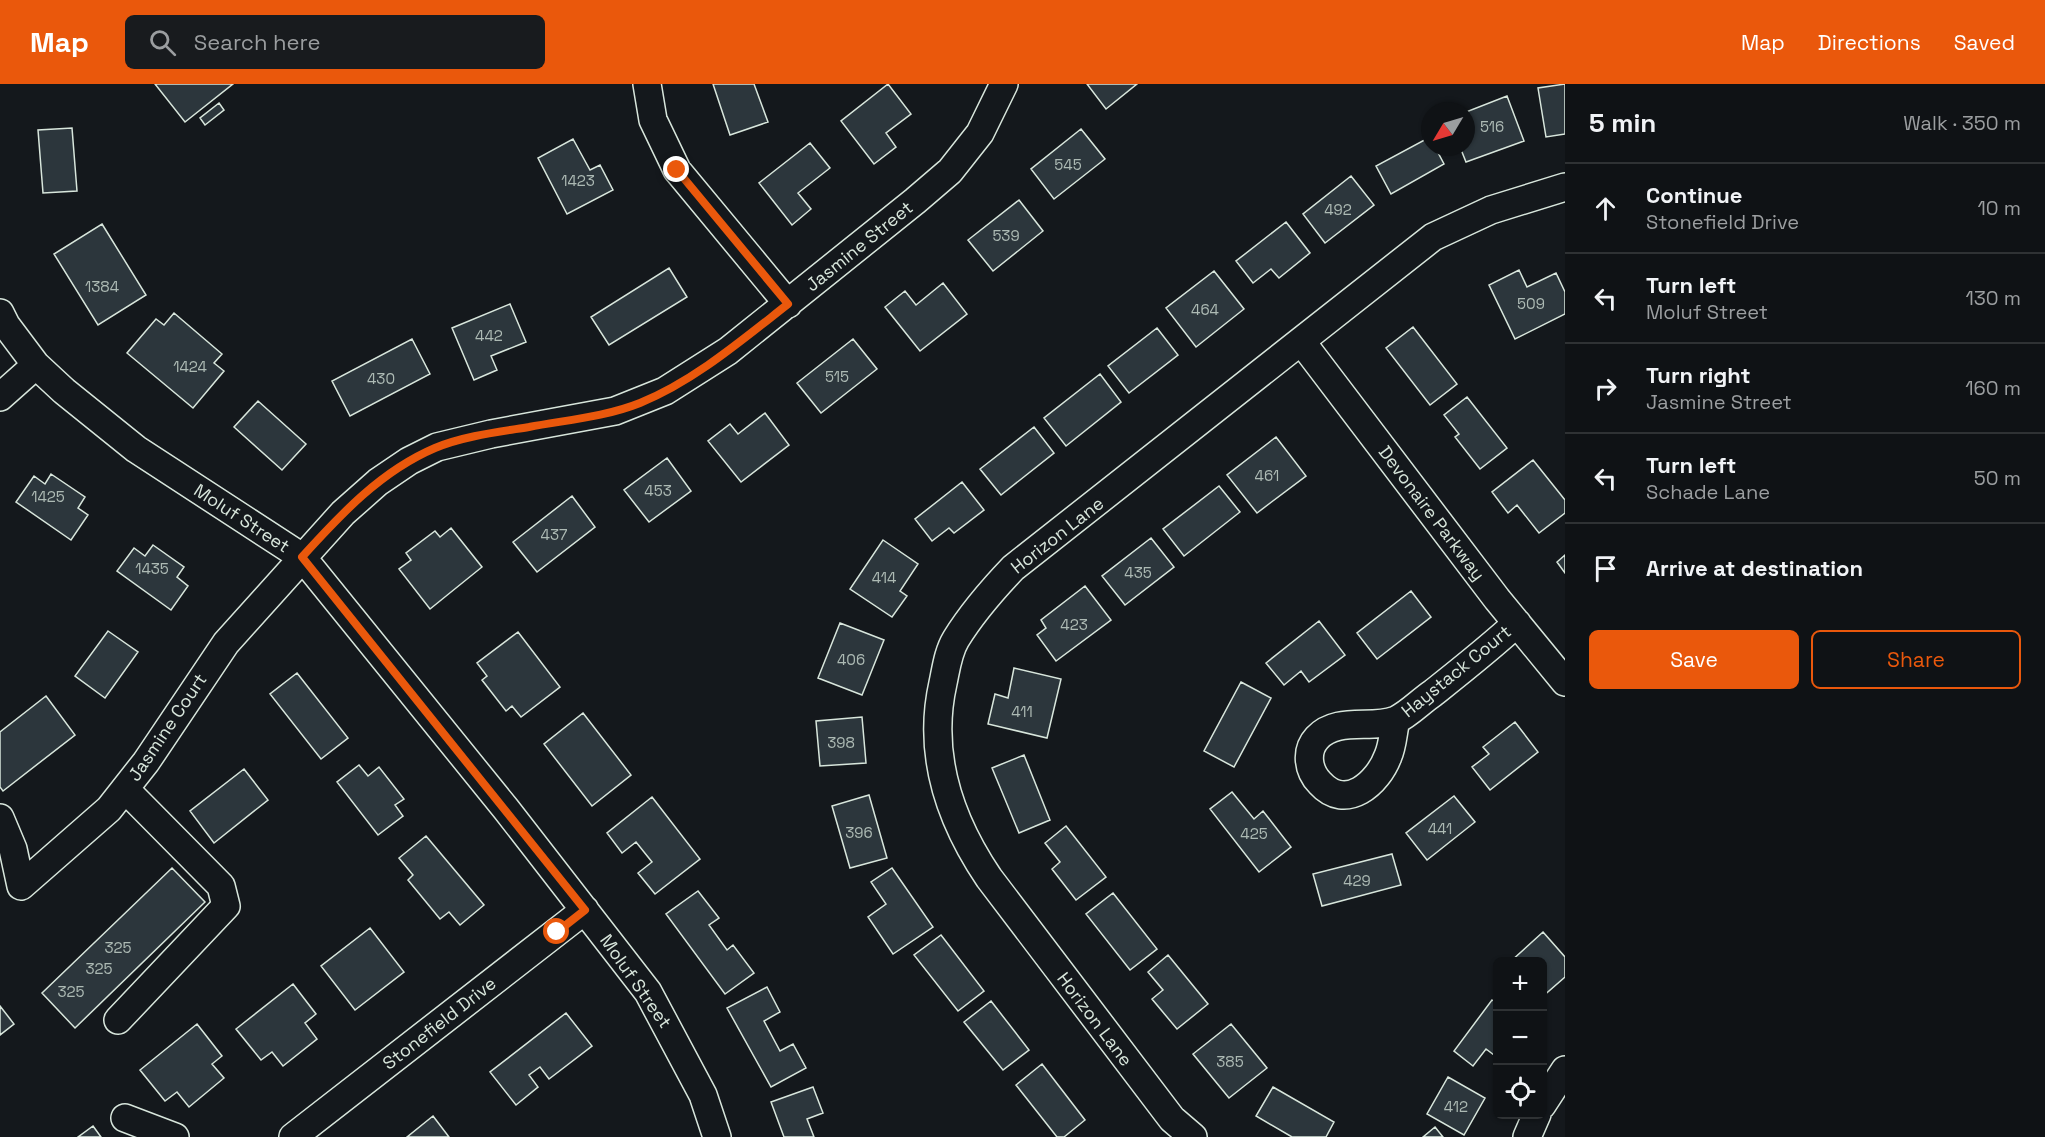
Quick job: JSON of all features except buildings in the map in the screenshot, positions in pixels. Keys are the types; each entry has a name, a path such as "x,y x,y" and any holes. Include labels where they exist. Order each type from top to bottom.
{"street":[{"path":"647,84 653,120 677,170 788,304"},
{"name":"Jasmine Street","path":"302,557 342,513 378,482 409,461 437,447 491,434 615,411 665,391 728,351 950,171 980,134 1004,84"},
{"name":"Horizon Lane","path":"1193,1137 1172,1119 969,849 953,817 942,781 937,741 939,700 955,641 981,603 1013,568 1433,237 1491,210 1565,187"},
{"name":"Moluf Street","path":"0,313 6,325 36,365 64,391 136,449 302,557 632,970 664,1018 703,1095 717,1137"},
{"name":"Devonaire Parkway","path":"1301,341 1517,623 1565,682"},
{"path":"0,397 36,365"},
{"name":"Jasmine Court","path":"0,818 13,849 21,886 109,809 146,762 226,643 302,557"},
{"name":"Haystack Court","path":"1395,720 1493,645 1517,623"},
{"path":"118,1020 226,906 221,886 125,789"},
{"name":"Stonefield Drive","path":"293,1137 585,910"},
{"path":"1547,1097 1565,1070"},
{"path":"125,1118 175,1137"},
{"path":"1527,1137 1535,1119"}],"route":[{"path":"557,932 585,910 302,557 342,513 378,482 409,461 437,447 491,434 615,411 640,402 665,391 728,351 788,304 677,170"}]}
